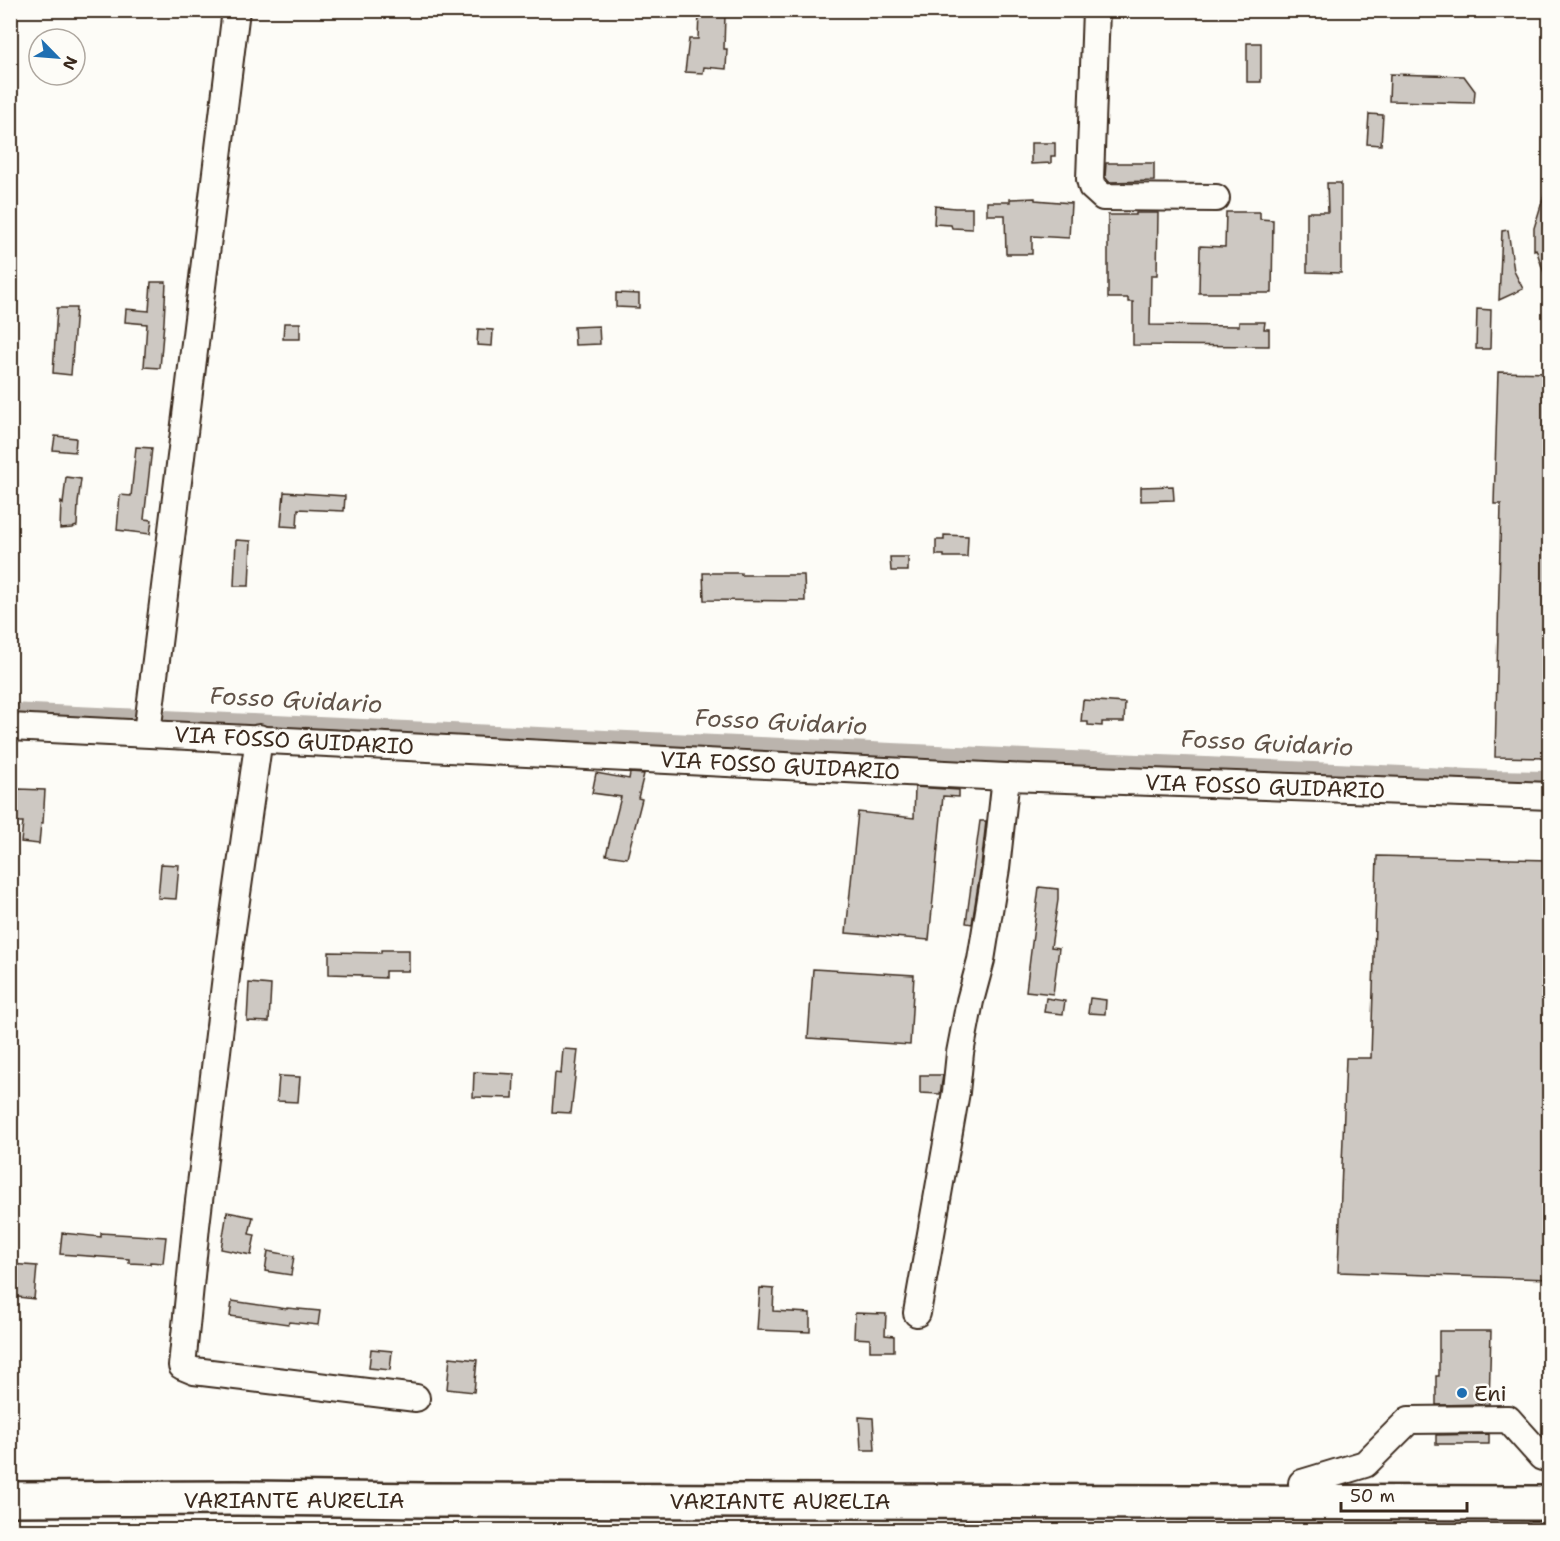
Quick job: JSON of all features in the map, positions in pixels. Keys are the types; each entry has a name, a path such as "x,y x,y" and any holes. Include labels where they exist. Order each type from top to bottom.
{"highway":[{"name":"VARIANTE AURELIA","path":"10,1480 1550,1484"},
{"name":"VARIANTE AURELIA","path":"10,1499 1550,1503"}],"street":[{"path":"148,724 236,10"},
{"path":"1096,10 1090,178 1092,188 1103,197 1216,198"},
{"name":"VIA FOSSO GUIDARIO","path":"10,726 148,724 259,738 1006,777 1550,796"},
{"path":"259,738 230,943 196,1226 182,1366 194,1371 416,1398"},
{"path":"917,1313 956,1092 960,1053 983,948 996,868 1006,777"},
{"path":"1302,1483 1365,1464 1409,1420 1508,1419 1542,1457 1550,1459"}],"building":[{"path":"699,13 725,14 726,69 704,67 703,73 685,72 689,39 698,39"},
{"path":"1247,43 1261,43 1261,82 1247,82"},
{"path":"1390,74 1464,76 1475,91 1474,103 1389,101"},
{"path":"1369,114 1383,115 1381,145 1367,144"},
{"path":"1031,143 1055,143 1055,156 1051,156 1051,163 1031,164"},
{"path":"1106,163 1154,163 1154,181 1109,182 1105,177"},
{"path":"1327,183 1341,183 1341,273 1307,272 1307,212 1328,212"},
{"path":"1546,189 1550,189 1550,282 1547,282 1536,249 1534,250 1534,228"},
{"path":"1035,198 1035,200 1071,203 1069,238 1032,236 1032,254 1006,254 1005,215 987,215 987,202 1010,202 1010,199"},
{"path":"935,206 972,208 972,229 934,224"},
{"path":"1226,212 1260,212 1260,219 1273,220 1272,293 1199,293 1200,246 1225,247"},
{"path":"1136,213 1158,213 1157,275 1151,275 1150,325 1239,326 1239,322 1265,322 1264,329 1269,329 1269,346 1133,345 1133,302 1128,302 1128,298 1108,298 1108,215 1136,215"},
{"path":"1508,230 1514,271 1523,289 1499,300 1502,231"},
{"path":"151,282 166,282 160,368 144,367 147,324 125,322 126,309 149,311"},
{"path":"616,293 639,294 639,308 616,307"},
{"path":"57,308 76,308 71,375 53,373"},
{"path":"1477,309 1491,310 1490,349 1476,349"},
{"path":"284,323 300,323 300,339 283,339"},
{"path":"599,326 600,344 575,345 574,327"},
{"path":"478,329 493,330 492,346 477,345"},
{"path":"1498,372 1550,373 1550,758 1495,757 1501,504 1494,504"},
{"path":"55,436 76,438 75,452 53,450"},
{"path":"136,447 152,448 144,519 152,520 150,534 117,530 120,495 131,496"},
{"path":"66,477 81,479 77,526 60,529 61,502 63,504"},
{"path":"1173,486 1174,500 1141,501 1141,487"},
{"path":"284,492 345,496 344,511 298,509 297,527 281,526"},
{"path":"944,535 968,536 967,557 936,555 936,540 944,540"},
{"path":"236,540 251,541 249,586 234,586"},
{"path":"890,557 908,557 908,571 891,571"},
{"path":"703,573 804,575 805,601 704,600"},
{"path":"1083,700 1125,703 1124,722 1102,722 1102,726 1081,722"},
{"path":"596,773 629,779 630,773 644,774 638,798 642,799 627,858 606,855 621,797 592,793"},
{"path":"915,787 959,790 959,797 943,796 929,940 846,933 858,812 914,818"},
{"path":"18,789 45,790 39,844 21,842 23,822 17,822"},
{"path":"980,821 986,821 972,924 966,923"},
{"path":"1377,856 1550,860 1550,1279 1338,1272 1346,1058 1371,1058"},
{"path":"161,864 179,865 176,899 158,898"},
{"path":"1039,887 1058,889 1051,947 1059,948 1053,994 1026,991"},
{"path":"381,950 409,950 409,971 385,971 385,978 329,974 329,952 381,953"},
{"path":"813,969 914,975 910,1045 808,1038"},
{"path":"249,983 271,985 269,1022 247,1021"},
{"path":"1046,998 1065,1001 1063,1014 1044,1012"},
{"path":"1090,998 1106,1000 1105,1014 1088,1013"},
{"path":"563,1049 578,1050 571,1113 552,1112 555,1073 561,1074"},
{"path":"474,1072 514,1074 513,1098 473,1097"},
{"path":"920,1075 943,1075 940,1094 920,1093"},
{"path":"279,1076 300,1077 298,1102 277,1101"},
{"path":"227,1212 253,1217 249,1234 255,1235 251,1255 221,1249"},
{"path":"62,1233 101,1237 101,1233 166,1237 163,1263 129,1263 129,1259 60,1254"},
{"path":"268,1251 294,1256 291,1275 265,1271"},
{"path":"10,1264 37,1266 34,1299 10,1296"},
{"path":"760,1288 774,1289 773,1311 810,1313 810,1332 757,1330"},
{"path":"232,1301 320,1311 318,1325 289,1322 288,1324 230,1316"},
{"path":"855,1313 886,1314 885,1335 894,1336 894,1351 870,1351 870,1339 854,1338"},
{"path":"1439,1331 1491,1331 1489,1404 1436,1405 1436,1376 1439,1376"},
{"path":"371,1349 392,1351 390,1370 369,1368"},
{"path":"450,1357 477,1360 474,1392 447,1389"},
{"path":"859,1417 873,1418 875,1450 861,1450"},
{"path":"1489,1434 1489,1444 1436,1444 1436,1435"}],"waterway":[{"name":"Fosso Guidario","path":"10,712 1550,780"}],"place":[{"name":"Eni","path":"1462,1393"}]}
